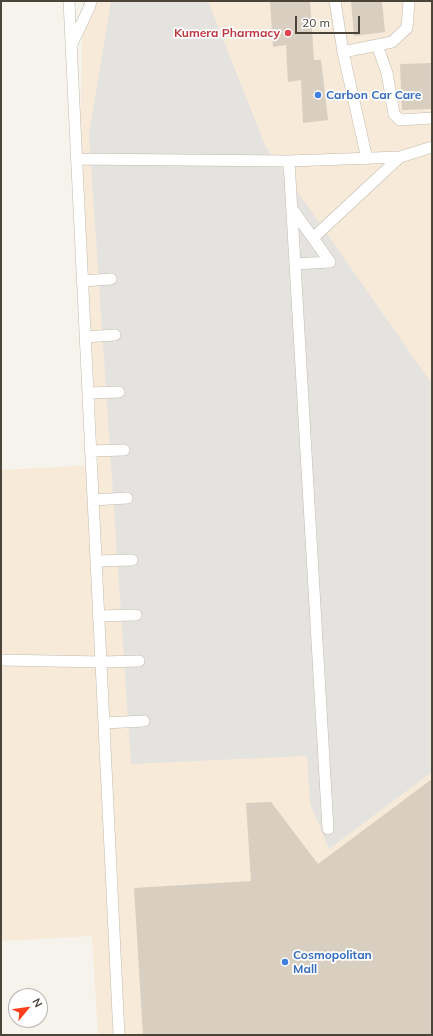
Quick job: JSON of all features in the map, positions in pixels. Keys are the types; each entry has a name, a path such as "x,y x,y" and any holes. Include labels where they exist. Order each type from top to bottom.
{"lane":[{"path":"70,1 76,159 119,1035"},
{"path":"71,46 89,8 90,1"},
{"path":"335,1 343,52 367,159"},
{"path":"343,52 392,42 407,28 409,1"},
{"path":"377,45 387,73 394,114 400,120 432,118"},
{"path":"76,159 289,161 367,159 400,157 432,147"},
{"path":"312,238 400,157"},
{"path":"289,161 328,829"},
{"path":"292,210 330,262 295,264"},
{"path":"82,281 111,279"},
{"path":"85,337 115,335"},
{"path":"88,393 119,392"},
{"path":"90,451 124,450"},
{"path":"93,500 127,498"},
{"path":"96,561 132,560"},
{"path":"98,616 136,615"},
{"path":"1,660 101,662 140,661"},
{"path":"104,723 144,721"}],"shaded area":[{"path":"83,1 432,1 432,1035 98,1035 92,936 1,941 1,470 98,465 80,132"},
{"path":"111,1 208,1 265,145 432,384 432,772 329,849 310,803 307,756 131,764 89,134"}],"building":[{"path":"270,1 310,1 314,60 321,60 328,120 303,123 301,80 288,82 286,45 273,47"},
{"path":"351,1 382,1 385,32 354,36"},
{"path":"432,63 432,109 402,110 400,64"},
{"name":"Cosmopolitan Mall","path":"432,779 432,1035 143,1035 134,888 251,881 246,803 271,802 318,864"}],"place":[{"name":"Kumera Pharmacy","path":"288,33"},
{"name":"Carbon Car Care","path":"318,95"},
{"name":"Cosmopolitan Mall","path":"285,962"}]}
